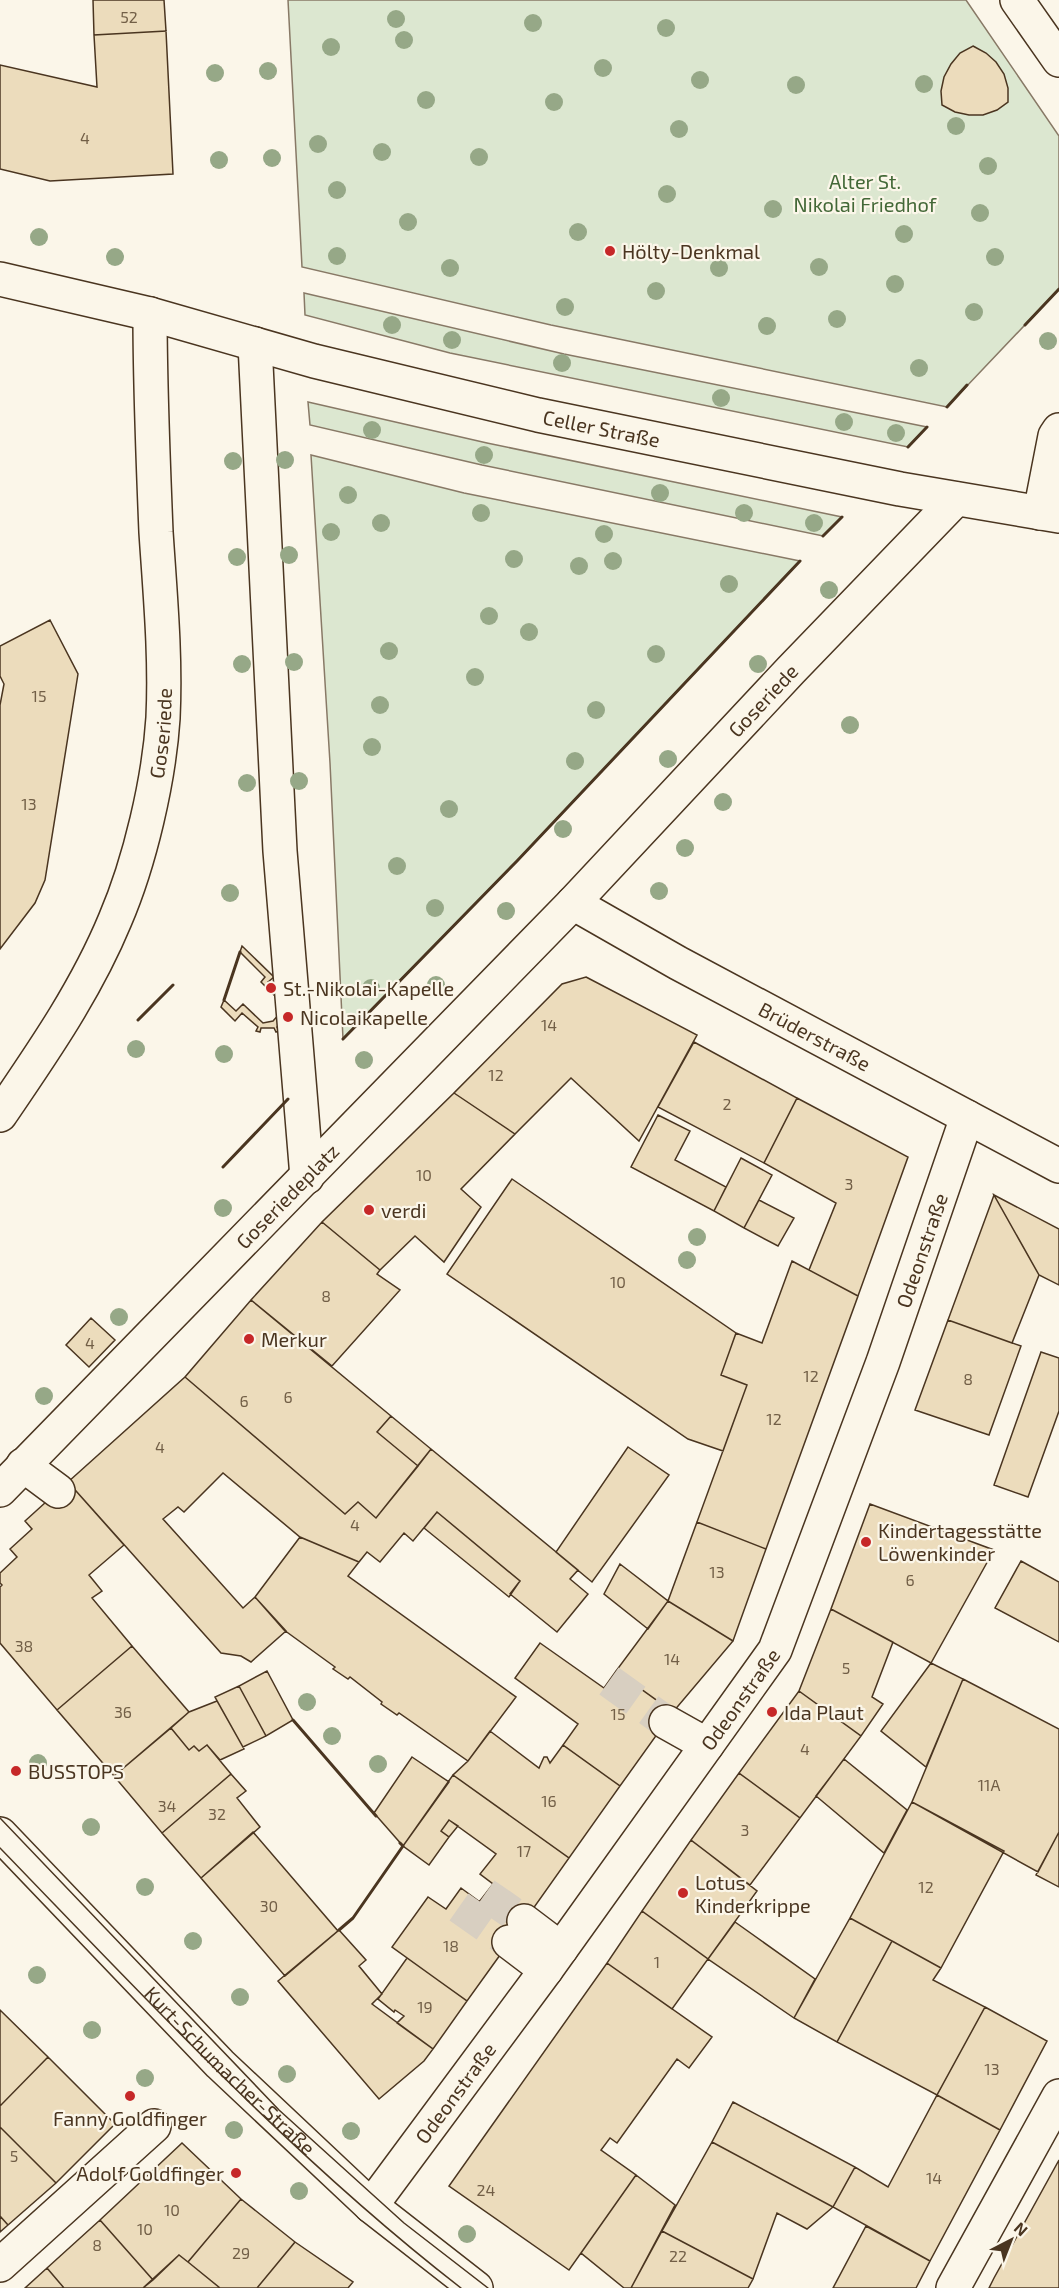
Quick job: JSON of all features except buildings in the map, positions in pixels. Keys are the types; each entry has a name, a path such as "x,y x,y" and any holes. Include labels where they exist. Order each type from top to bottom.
{"street":[{"path":"1017,0 1059,60"},
{"name":"Celler Straße","path":"0,279 150,314 314,361 538,415 956,499 1050,515"},
{"name":"Goseriede","path":"0,1115 66,1015 116,919 137,853 154,786 163,718 150,398 150,314"},
{"path":"255,344 280,851 308,1177"},
{"path":"1050,515 1055,436 1059,430"},
{"name":"Goseriede","path":"573,903 790,670 956,499"},
{"name":"Goseriedeplatz","path":"0,1490 573,903"},
{"name":"Brüderstraße","path":"573,903 678,963 1059,1166"},
{"name":"Odeonstraße","path":"371,2206 554,1960 775,1650 883,1362 967,1117"},
{"path":"23,1465 58,1491"},
{"path":"666,1722 707,1745"},
{"name":"Kurt-Schumacher-Straße","path":"0,1834 220,2064 371,2206 476,2288"},
{"path":"516,1932 554,1960"},
{"path":"952,2288 1059,2096"},
{"path":"0,2265 154,2126"}],"green space":[{"name":"Alter St. Nikolai Friedhof","path":"288,0 966,0 1059,136 1059,289 947,407 551,325 302,267"},
{"path":"304,293 564,354 927,427 908,447 450,353 305,315"},
{"path":"308,402 487,443 842,517 823,536 482,465 310,425"},
{"path":"311,455 464,493 800,561 517,861 343,1039 330,763"}],"tunnel":[{"path":"609,1681 666,1722"},
{"path":"485,1894 524,1921"},
{"path":"459,1907 509,1942"}],"tram line":[{"path":"0,1818 279,2110 404,2223 488,2288"},
{"path":"0,1848 166,2020 280,2132 338,2186 461,2288"}],"wall":[{"path":"1025,325 1059,289"},
{"path":"947,407 967,385"},
{"path":"908,447 927,427"},
{"path":"823,536 842,517"},
{"path":"343,1039 517,861 800,561"},
{"path":"224,1000 240,952"},
{"path":"138,1020 173,985"},
{"path":"223,1167 288,1099"},
{"path":"293,1720 376,1816"},
{"path":"339,1930 353,1918 403,1846 400,1843"}],"place":[{"name":"Hölty-Denkmal","path":"610,251"},
{"name":"St.-Nikolai-Kapelle","path":"271,988"},
{"name":"Nicolaikapelle","path":"288,1017"},
{"name":"verdi","path":"369,1210"},
{"name":"Merkur","path":"249,1339"},
{"name":"Kindertagesstätte Löwenkinder","path":"866,1542"},
{"name":"Ida Plaut","path":"772,1712"},
{"name":"BUSSTOPS","path":"16,1771"},
{"name":"Lotus Kinderkrippe","path":"683,1893"},
{"name":"Fanny Goldfinger","path":"130,2096"},
{"name":"Adolf Goldfinger","path":"236,2173"}]}
